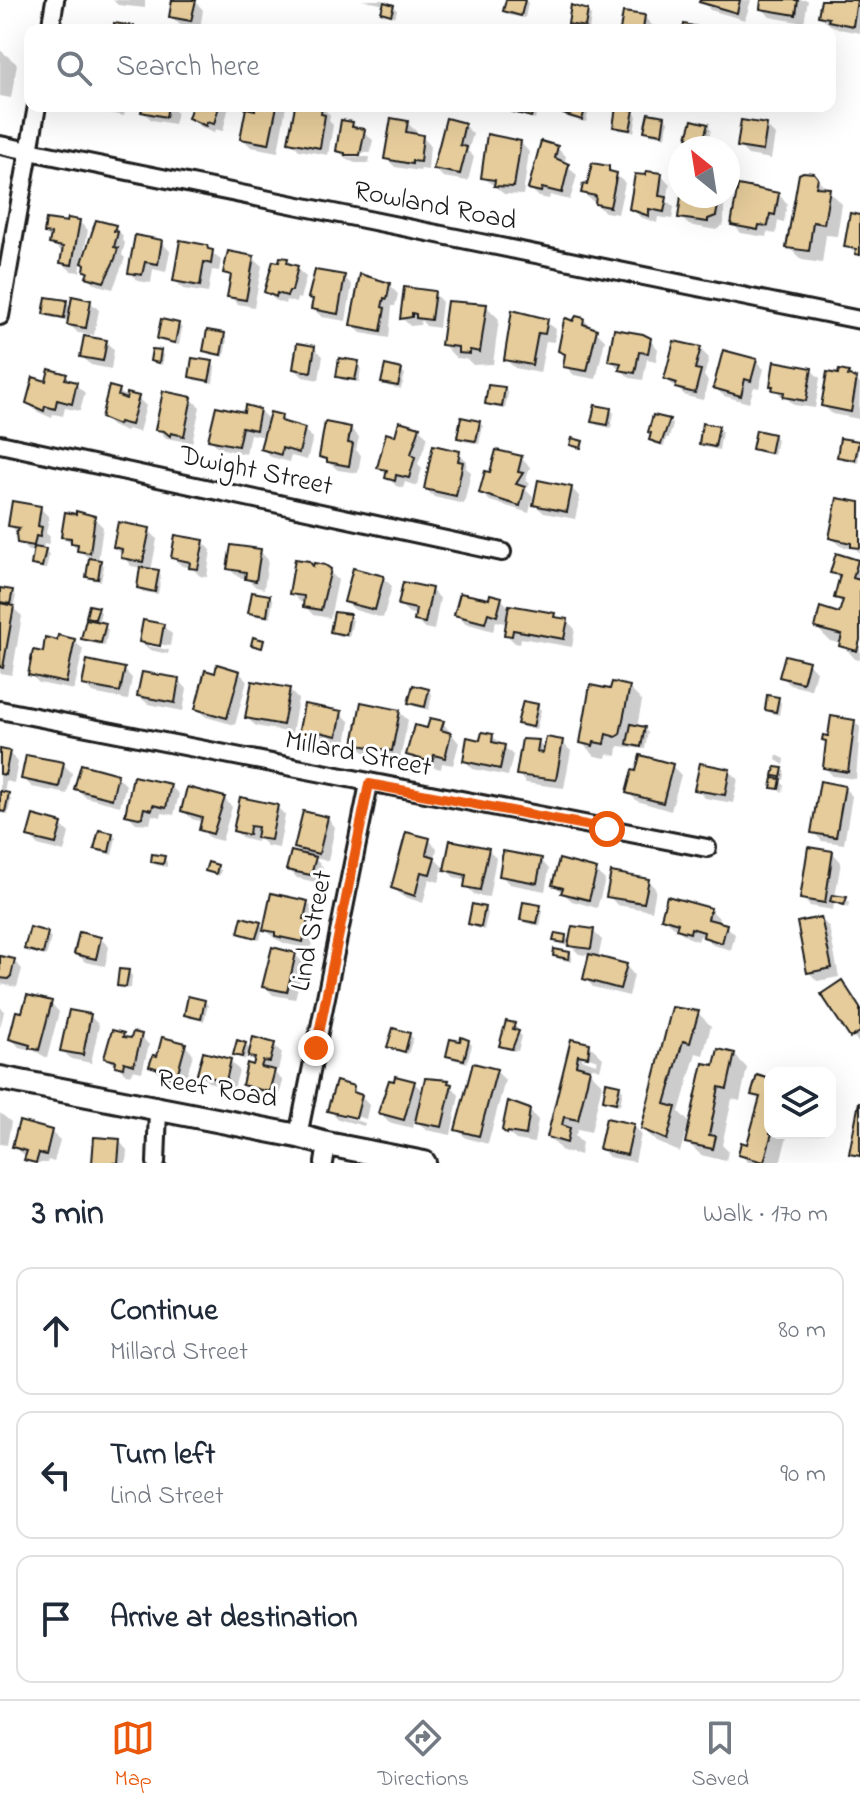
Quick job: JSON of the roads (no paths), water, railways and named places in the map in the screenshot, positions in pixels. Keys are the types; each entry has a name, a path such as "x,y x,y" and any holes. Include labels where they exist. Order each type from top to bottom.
{"street":[{"path":"51,24 55,0"},
{"path":"0,316 36,112"},
{"name":"Rowland Road","path":"0,145 860,320"},
{"name":"Dwight Street","path":"0,444 502,552"},
{"name":"Millard Street","path":"0,710 707,848"},
{"name":"Lind Street","path":"298,1136 369,784"},
{"name":"Reef Road","path":"0,1078 298,1136 326,1154 424,1163"},
{"path":"156,1163 158,1110"}]}
